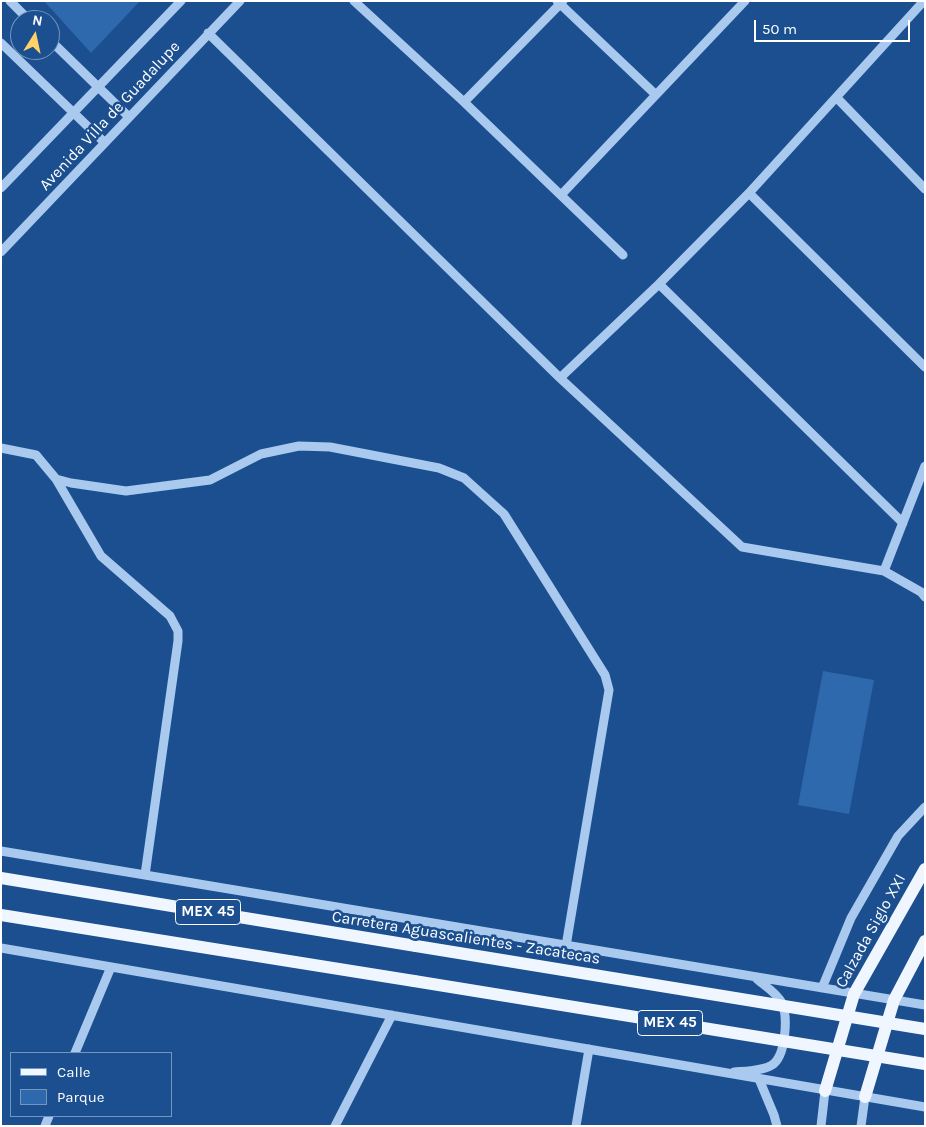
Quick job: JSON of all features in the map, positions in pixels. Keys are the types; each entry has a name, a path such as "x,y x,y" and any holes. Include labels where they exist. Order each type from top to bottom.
{"main road":[{"name":"Calzada Siglo XXI","path":"825,1091 854,994 925,869"},
{"name":"Carretera Aguascalientes - Zacatecas","path":"1,878 925,1029"},
{"name":"MEX 45","path":"1,915 925,1064"},
{"path":"865,1097 894,1000 925,941"}],"street":[{"path":"10,1 19,10"},
{"name":"Avenida Villa de Guadalupe","path":"1,188 181,1"},
{"name":"Avenida Villa de Guadalupe","path":"1,252 240,1"},
{"path":"354,1 464,102 622,255"},
{"path":"561,195 745,1"},
{"path":"464,102 560,2 656,94"},
{"path":"560,378 659,284 749,193 922,3"},
{"path":"208,33 560,378 742,548 884,571 921,592 925,597"},
{"path":"1,42 105,143"},
{"path":"60,50 129,117"},
{"path":"837,98 925,189"},
{"path":"749,193 925,367"},
{"path":"659,284 903,522"},
{"path":"56,479 126,491 210,480 261,454 299,446 330,447 439,468 464,478 504,514 605,675 609,690 566,946"},
{"path":"1,448 36,455 41,460 56,479 101,556 170,616 178,631 145,875"},
{"path":"884,571 925,466"},
{"path":"822,988 850,918 898,836 925,807"},
{"path":"1,851 925,1005"},
{"path":"1,948 925,1107"},
{"path":"75,1052 110,967"},
{"path":"724,1073 760,1069 773,1065 782,1051 786,1023 782,1003 775,994 756,978"},
{"path":"335,1126 392,1015"},
{"path":"576,1126 589,1049"},
{"path":"759,1079 777,1126"},
{"name":"Calzada Siglo XXI","path":"821,1126 825,1091"},
{"path":"861,1126 865,1097"}],"green space":[{"path":"44,1 140,1 91,53 60,19 60,10 52,10"},
{"path":"823,671 874,680 849,814 798,805"}]}
